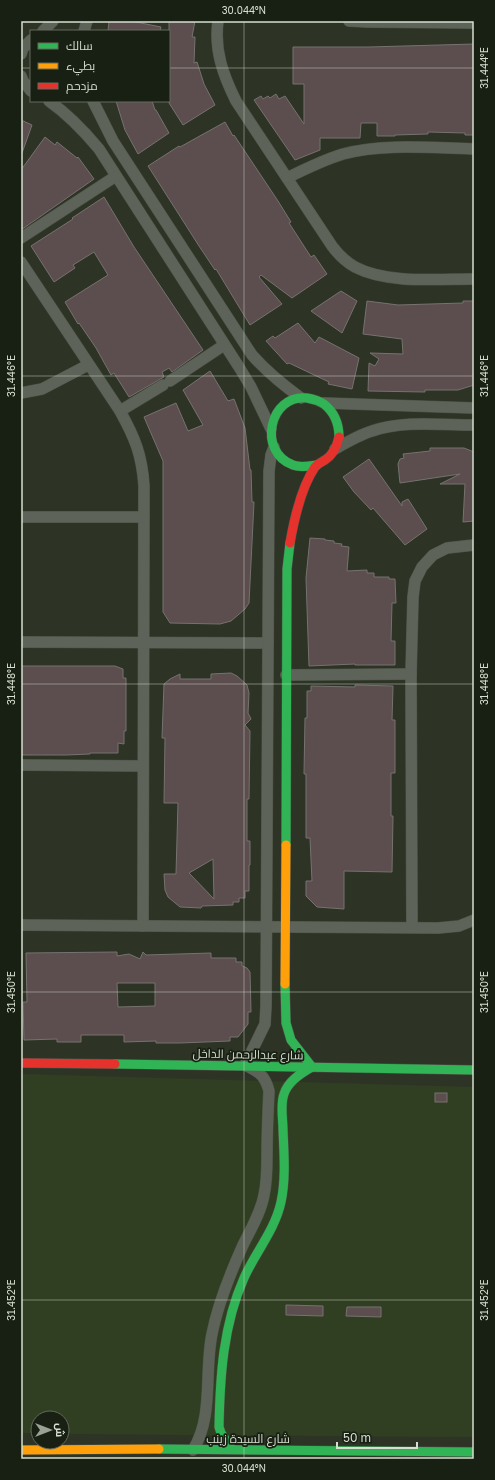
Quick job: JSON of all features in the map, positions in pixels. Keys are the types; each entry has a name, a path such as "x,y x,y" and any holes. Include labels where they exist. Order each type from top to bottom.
{"street":[{"path":"44,30 53,21"},
{"path":"218,21 217,46 220,64 226,81 236,101 332,246 341,257 353,266 367,273 383,277 474,279"},
{"path":"349,21 474,23"},
{"path":"21,54 23,48 30,41"},
{"path":"21,76 27,90"},
{"path":"50,102 65,112 99,149 251,387 271,429"},
{"path":"94,102 113,141 252,355 278,381 302,398"},
{"path":"287,178 328,159 361,150 395,148 474,149"},
{"path":"21,238 116,176"},
{"path":"21,262 120,412 138,449 143,468 143,926"},
{"path":"120,412 224,345"},
{"path":"21,393 42,389 88,365"},
{"path":"302,398 313,398 324,403 333,412 339,424 340,436 335,449 328,458 317,465 304,467 292,464 281,457 274,447 271,438 271,429 274,417 281,408 290,401 302,398"},
{"path":"324,403 474,408"},
{"path":"335,449 353,438 392,426 413,424 474,425"},
{"path":"193,1450 203,1430 208,1359 211,1335 217,1308 264,1196 266,1179 269,1091 267,1082 259,1072 245,1065 265,1024 266,1006 269,471 271,455 274,447"},
{"path":"232,1449 221,1432 219,1426 222,1364 226,1335 235,1301 244,1278 278,1213 283,1194 284,1169 282,1110 284,1091 296,1077 312,1067 291,1040 286,1023 286,675 287,569 289,542 298,508 305,489 317,465"},
{"path":"21,517 144,517"},
{"path":"412,928 411,674 413,598 415,582 422,567 433,555 447,548 474,545"},
{"path":"21,642 268,643"},
{"path":"286,675 411,674"},
{"path":"21,765 143,766"},
{"path":"21,925 412,928 459,926 474,920"},
{"name":"شارع عبدالرحمن الداخل","path":"21,1063 245,1065 474,1070"},
{"name":"شارع السيدة زينب","path":"21,1450 232,1449 474,1452"},
{"path":"165,1450 173,1459"},
{"path":"250,1459 257,1450"}],"shaded area":[{"path":"21,1074 474,1087 474,1437 70,1434 70,1410 30,1410 30,1433 21,1433"}],"building":[{"path":"109,21 131,21 161,27 160,30 108,30"},
{"path":"169,21 195,21 192,37 195,37 194,63 197,62 204,84 215,105 183,125 169,103"},
{"path":"474,44 474,135 465,135 465,133 428,132 428,134 377,136 377,123 361,123 360,138 320,138 320,150 295,160 254,100 261,96 263,99 268,96 270,98 276,94 279,99 285,96 304,124 304,84 293,84 293,47 369,47"},
{"path":"116,102 152,102 155,110 169,133 138,154 125,130"},
{"path":"21,120 32,125 22,153 21,153"},
{"path":"225,122 278,201 291,222 289,223 311,257 314,255 327,274 292,298 261,275 259,277 282,304 250,325 216,269 215,270 199,246 148,166 179,146 180,147"},
{"path":"45,137 55,145 57,142 77,158 78,157 94,179 21,230 21,170"},
{"path":"104,197 134,247 203,350 172,372 169,368 162,372 164,377 129,397 114,373 111,375 96,348 79,323 78,324 65,302 108,275 94,252 73,265 75,268 54,282 31,246"},
{"path":"341,291 357,301 342,333 311,311"},
{"path":"367,301 398,305 463,303 463,301 474,301 474,385 458,390 425,390 425,392 368,391 369,363 375,366 379,359 370,353 403,354 402,339 363,334"},
{"path":"298,323 315,343 319,337 359,358 352,389 328,384 329,382 289,363 287,364 266,341 273,336 275,338"},
{"path":"210,371 228,401 234,399 245,428 251,470 252,502 254,502 249,603 245,609 231,621 220,624 170,623 163,612 163,461 144,417 176,403 188,431 203,425 183,390"},
{"path":"430,448 464,448 474,452 474,521 463,522 465,484 440,484 460,474 400,483 398,464 400,459 404,458 403,454 430,451"},
{"path":"369,459 402,506 402,502 408,499 427,529 405,545 373,508 371,510 354,492 343,477"},
{"path":"310,538 334,541 334,543 342,544 341,546 349,547 347,571 367,570 367,573 374,573 374,577 389,577 389,579 395,579 396,603 392,603 391,641 395,641 395,665 355,664 309,666 306,578"},
{"path":"21,666 115,666 123,669 123,678 126,678 126,731 124,731 124,744 118,743 118,753 21,755"},
{"path":"231,673 237,676 247,685 249,693 248,713 251,719 245,725 250,731 249,799 247,799 247,841 250,841 249,891 245,891 245,898 239,898 239,902 233,902 233,905 202,906 201,908 180,907 168,897 165,890 164,874 176,874 178,803 164,803 165,738 162,738 164,684 180,674 180,679 211,679 211,674","holes":["213,859 214,899 189,873"]},
{"path":"355,685 393,686 392,720 395,720 395,773 391,773 391,816 393,816 392,872 344,871 344,909 317,907 306,896 306,881 312,881 310,838 306,838 306,774 304,774 307,691 311,691 311,686 355,687"},
{"path":"117,952 117,956 129,954 140,959 143,952 146,955 211,953 211,958 236,958 236,962 242,962 242,966 247,968 250,972 251,1012 248,1012 248,1024 238,1037 230,1037 230,1041 180,1043 156,1043 156,1041 124,1042 124,1035 81,1035 81,1042 57,1042 57,1039 24,1040 23,1002 27,1002 26,953","holes":["117,983 155,983 155,1006 118,1007"]},
{"path":"435,1093 447,1093 447,1102 435,1102"},
{"path":"286,1305 323,1306 323,1316 286,1315"},
{"path":"347,1307 381,1307 381,1317 346,1316"}],"traffic: fast":[{"path":"317,465 296,466 282,458 275,448 272,437 272,425 276,414 284,405 294,399 307,398 316,400 328,407 333,415 337,423 339,437"},
{"path":"286,845 287,569 290,543"},
{"path":"232,1449 221,1433 219,1427 220,1389 227,1333 231,1314 244,1278 270,1232 281,1202 284,1175 282,1107 284,1094 292,1081 312,1067 291,1040 286,1023 285,984"},
{"path":"115,1064 474,1070"},
{"path":"159,1449 474,1452"}],"traffic: slow":[{"path":"285,984 286,845"},
{"path":"21,1450 159,1449"}],"traffic: jam":[{"path":"290,543 302,493 310,475 315,467 328,458 332,453 336,447 339,437"},
{"path":"21,1063 115,1064"}]}
